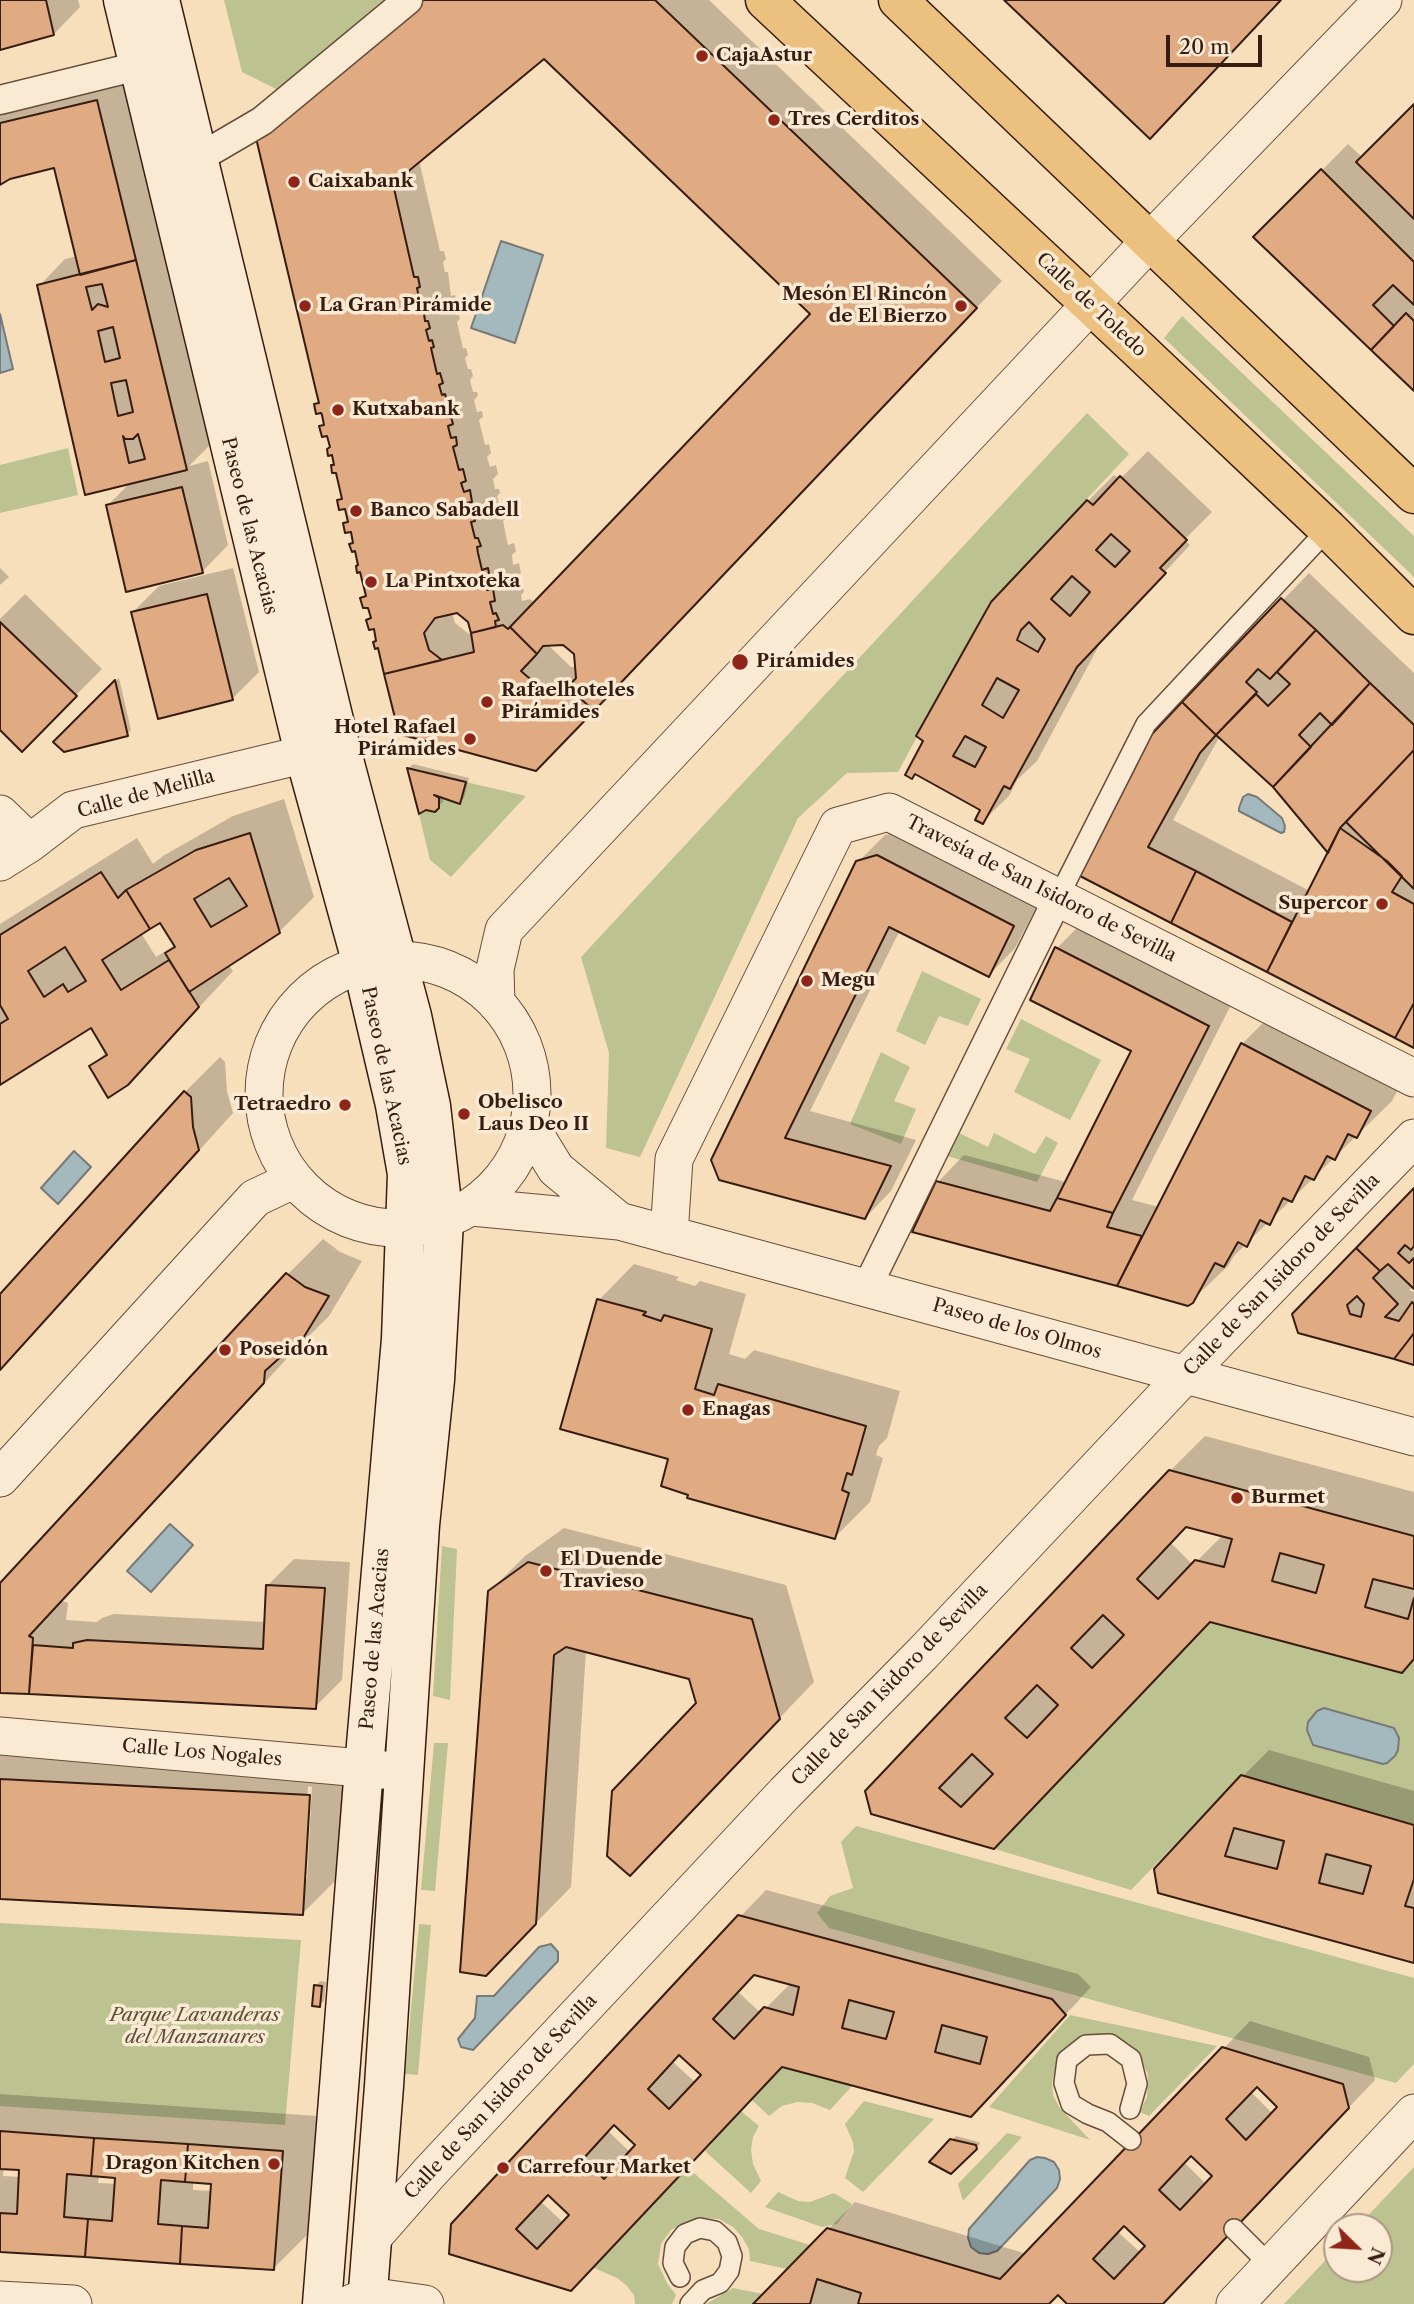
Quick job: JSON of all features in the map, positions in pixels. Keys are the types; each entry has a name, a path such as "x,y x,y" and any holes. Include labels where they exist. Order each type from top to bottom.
{"main road":[{"name":"Paseo de las Acacias","path":"123,0 138,66 380,962 395,1105 407,1174 401,1339 322,2304"},
{"name":"Paseo de las Acacias","path":"160,0 197,159 322,749"},
{"name":"Calle de Toledo","path":"765,0 1328,529 1414,615"},
{"path":"898,0 1414,494"},
{"name":"Paseo de las Acacias","path":"362,2301 373,2237 420,1525 435,1380 458,1214 412,1016 380,962"}],"street":[{"path":"197,159 262,121 408,0"},
{"path":"496,1003 495,969 504,930 1150,241 1383,0"},
{"path":"0,100 138,66"},
{"name":"Calle de Melilla","path":"15,853 73,810 322,749"},
{"name":"Travesía de San Isidoro de Sevilla","path":"669,1236 674,1159 838,826 889,812 1414,1078"},
{"path":"0,814 15,853"},
{"path":"867,1287 1058,898"},
{"path":"0,1478 255,1198 293,1180 266,1123 264,1072 282,1025 317,987 380,962 438,966 470,980 496,1003 516,1029 528,1060 532,1092 529,1125 515,1159 458,1214"},
{"name":"Paseo de los Olmos","path":"529,1125 556,1169 620,1221"},
{"name":"Calle de San Isidoro de Sevilla","path":"373,2237 430,2172 785,1793 923,1653 1185,1375 1414,1138"},
{"name":"Paseo de los Olmos","path":"293,1180 325,1209 364,1226 406,1229 458,1214 620,1221 1414,1437"},
{"name":"Calle Los Nogales","path":"0,1735 403,1772"},
{"path":"1236,2304 1414,2113"},
{"path":"362,2301 425,2304"},
{"path":"20,2302 73,2304"}],"lane":[{"path":"1058,898 1146,724 1328,529"},
{"path":"1130,2109 1137,2084 1131,2059 1110,2043 1086,2045 1067,2060 1064,2083 1071,2104 1088,2115 1108,2122 1131,2140"},
{"path":"680,2277 673,2263 675,2247 685,2234 700,2228 715,2231 727,2242 732,2256 729,2271 720,2283 704,2290 690,2304"},
{"path":"1234,2229 1271,2266"}],"green space":[{"path":"224,0 396,0 284,93 242,72"},
{"path":"1182,316 1414,536 1414,577 1164,338"},
{"path":"1087,413 1129,454 989,603 898,772 847,773 798,818 640,1157 606,1148 609,1053 581,957"},
{"path":"68,448 78,495 0,513 0,465"},
{"path":"466,782 526,796 451,877 430,860 419,814 426,810 435,812 439,808 439,798 434,795 460,804"},
{"path":"922,971 981,999 968,1026 939,1016 925,1045 896,1031"},
{"path":"1021,1019 1101,1060 1070,1120 1014,1092 1030,1059 1006,1049"},
{"path":"881,1052 910,1067 894,1101 916,1109 901,1144 850,1124"},
{"path":"959,1133 988,1147 994,1133 1035,1154 1046,1136 1058,1143 1037,1182 947,1156"},
{"path":"442,1546 457,1549 450,1700 433,1696"},
{"path":"1210,1622 1401,1673 1414,1659 1414,1825 1242,1775 1131,1890 995,1849"},
{"path":"434,1743 448,1743 435,1891 421,1890"},
{"path":"856,1826 1414,1978 1414,2064 1396,2083 829,1928 817,1913 830,1896 853,1888 841,1842"},
{"name":"Parque Lavanderas del Manzanares","path":"0,1923 301,1940 285,2125 0,2106"},
{"path":"419,1924 431,1925 418,2075 405,2074"},
{"path":"1070,2015 1217,2046 1149,2116 1140,2112 1147,2097 1148,2074 1137,2053 1128,2043 1116,2037 1090,2035 1077,2039 1058,2057 1052,2082 1053,2095 1059,2107 1090,2140 989,2107"},
{"path":"782,2067 853,2085 830,2110 812,2103 797,2102 782,2106 769,2116 752,2100"},
{"path":"864,2101 934,2119 863,2192 845,2178 854,2151 845,2124"},
{"path":"741,2111 759,2126 753,2137 751,2150 753,2164 761,2181 751,2193 705,2151"},
{"path":"1007,2133 1022,2137 963,2201 958,2184"},
{"path":"1414,2167 1414,2304 1284,2304 1323,2263 1323,2283 1393,2283 1393,2213 1370,2213"},
{"path":"688,2168 759,2229 810,2245 787,2269 750,2261 749,2249 742,2237 733,2227 719,2219 702,2218 686,2222 671,2230 661,2244 658,2264 676,2295 672,2304 635,2304 634,2295 626,2285 594,2268"},
{"path":"778,2192 798,2201 810,2202 834,2193 852,2204 837,2224 822,2227 765,2207"},
{"path":"733,2288 763,2294 753,2304 706,2304"}],"shaded area":[{"path":"501,241 543,255 515,343 471,328"},
{"path":"0,314 13,369 0,373"},
{"path":"1248,794 1257,797 1282,818 1284,832 1281,833 1239,811 1243,797"},
{"path":"74,1151 91,1167 58,1204 41,1188"},
{"path":"170,1524 193,1545 151,1592 127,1571"},
{"path":"1324,1708 1394,1728 1399,1738 1395,1756 1383,1764 1313,1745 1307,1730 1308,1722 1317,1711"},
{"path":"551,1944 558,1952 558,1961 473,2050 461,2047 458,2039 475,2018 477,1996 494,1996 539,1947"},
{"path":"1037,2157 1054,2162 1059,2170 1057,2188 997,2251 979,2253 971,2247 969,2229 1030,2160"}],"building":[{"path":"0,0 46,0 54,35 0,50"},
{"path":"422,0 655,0 977,308 594,711 568,687 576,678 574,654 563,645 543,646 537,654 510,627 810,314 544,59 393,184 414,277 418,277 419,298 422,298 425,321 428,321 430,328 426,330 434,347 431,348 437,374 440,373 443,383 439,385 448,404 444,405 447,418 451,417 453,424 448,426 451,438 456,437 457,445 453,447 459,470 463,469 466,481 461,483 464,492 470,490 472,502 466,503 469,515 473,514 475,521 471,522 475,538 478,538 481,546 477,547 482,570 488,568 490,579 485,580 487,590 493,589 495,601 490,602 493,614 496,613 499,620 495,621 496,627 471,633 468,622 457,613 435,618 424,633 429,650 442,660 384,674 378,648 375,649 373,642 376,641 374,629 369,630 366,620 371,618 368,608 363,608 360,598 366,596 360,572 357,573 355,551 352,552 349,544 353,543 351,532 345,533 343,523 348,522 345,509 339,510 337,500 342,499 336,473 332,473 332,455 328,456 327,449 330,447 327,436 322,437 319,426 324,425 322,415 316,414 314,404 319,403 256,138"},
{"path":"1004,0 1281,0 1150,139"},
{"path":"97,100 136,260 80,275 54,168 10,179 0,185 0,123"},
{"path":"1414,104 1414,219 1356,162"},
{"path":"1321,169 1414,262 1414,305 1393,285 1373,305 1394,326 1371,350 1253,237"},
{"path":"136,260 187,470 85,495 37,285","holes":["102,284 108,307 98,304 92,310 86,287","113,327 120,358 105,362 98,331","126,380 133,412 118,416 111,383","138,434 145,459 129,463 123,436 125,439 133,439"]},
{"path":"1406,313 1414,321 1414,391 1371,350"},
{"path":"1120,476 1187,540 1160,568 1166,573 1077,667 1010,789 1004,786 983,824 975,820 980,810 915,774 912,779 905,775 923,741 916,736 991,602 1087,500 1093,505","holes":["1111,534 1130,551 1115,567 1096,550","1072,576 1090,592 1070,616 1051,599","1029,622 1045,639 1038,652 1017,640 1021,630","997,678 1019,690 1003,718 982,705","965,736 986,747 975,767 953,756"]},
{"path":"182,487 203,573 126,592 106,505"},
{"path":"207,594 233,700 158,719 131,612"},
{"path":"1281,598 1316,630 1270,679 1258,669 1246,682 1257,692 1216,735 1182,702"},
{"path":"0,622 77,696 22,752 0,730"},
{"name":"Rafaelhoteles Pirámides","path":"503,625 508,629 510,627 537,654 521,671 545,692 561,692 568,687 594,711 536,771 399,734 384,674 474,652 471,633"},
{"path":"1316,630 1370,683 1332,725 1320,713 1299,735 1311,747 1273,787 1216,735 1256,694 1268,706 1290,684 1277,672"},
{"path":"115,680 128,736 64,752 53,742"},
{"path":"1370,683 1414,725 1414,750 1340,828 1328,853 1273,787"},
{"path":"1182,702 1216,735 1200,753 1148,847 1196,871 1171,923 1080,876 1152,734"},
{"path":"1414,750 1414,889 1346,822"},
{"path":"407,768 466,782 460,804 434,795 439,798 439,808 435,812 426,810 419,814"},
{"path":"1340,828 1387,861 1402,876 1392,892 1414,904 1414,1003 1395,1038 1267,972"},
{"path":"250,833 280,933 189,992 165,953 175,947 160,923 150,929 126,890 196,850","holes":["229,878 247,906 211,927 194,899"]},
{"path":"877,855 1014,926 989,977 889,927 785,1138 891,1166 865,1219 719,1180 711,1160 856,861"},
{"path":"1196,871 1292,922 1267,972 1171,923"},
{"path":"101,872 118,898 126,890 150,929 102,960 121,990 169,960 199,1007 128,1085 108,1098 89,1066 107,1055 91,1028 0,1085 0,1024 8,1019 0,1005 0,935","holes":["65,947 86,981 68,992 63,984 44,997 28,971"]},
{"path":"1055,947 1209,1026 1113,1213 1057,1198 1131,1051 1030,1000"},
{"path":"1414,1003 1414,1048 1395,1038"},
{"path":"1241,1043 1371,1111 1357,1138 1348,1134 1335,1160 1327,1156 1314,1180 1305,1176 1292,1202 1283,1198 1270,1225 1260,1220 1247,1247 1238,1242 1224,1267 1215,1263 1193,1303 1188,1306 1117,1286"},
{"path":"184,1091 191,1097 193,1127 199,1150 0,1370 0,1294"},
{"path":"936,1181 1050,1211 1057,1198 1113,1213 1107,1227 1142,1236 1117,1286 912,1232"},
{"path":"1414,1188 1414,1246 1411,1250 1405,1245 1398,1253 1409,1263 1414,1258 1414,1289 1388,1264 1380,1271 1356,1248"},
{"path":"1356,1248 1380,1271 1373,1278 1398,1304 1385,1317 1399,1321 1412,1302 1414,1304 1414,1333 1394,1359 1298,1333 1292,1314","holes":["1357,1296 1364,1304 1361,1317 1350,1314 1347,1305"]},
{"path":"286,1273 305,1287 329,1296 294,1353 285,1353 265,1371 264,1383 29,1636 33,1638 29,1694 0,1693 0,1583"},
{"name":"Enagas","path":"597,1299 646,1312 643,1315 661,1321 664,1315 712,1329 695,1389 714,1395 718,1384 866,1426 852,1475 847,1473 842,1490 849,1493 835,1539 687,1498 688,1495 661,1486 668,1459 560,1429"},
{"path":"1414,1333 1414,1365 1394,1359"},
{"path":"1169,1470 1414,1536 1414,1589 1373,1579 1365,1607 1408,1619 1414,1598 1414,1659 1402,1673 1210,1622 994,1849 871,1814 865,1791","holes":["1186,1527 1232,1539 1224,1567 1195,1560 1158,1599 1137,1579","1280,1553 1324,1565 1316,1593 1272,1581","1103,1615 1124,1635 1092,1668 1071,1648","1037,1685 1058,1705 1027,1738 1005,1718","972,1754 993,1774 961,1807 939,1788"]},
{"path":"528,1562 752,1619 780,1719 630,1876 607,1856 612,1791 696,1703 689,1679 566,1647 554,1655 536,1924 486,1976 460,1972 488,1591"},
{"path":"266,1585 325,1588 316,1709 29,1694 33,1645 73,1648 73,1643 87,1640 263,1649"},
{"path":"1241,1775 1414,1825 1414,1879 1405,1906 1414,1908 1414,1963 1158,1893 1154,1869","holes":["1234,1828 1284,1841 1277,1869 1225,1856","1326,1854 1371,1866 1363,1894 1319,1883"]},
{"path":"0,1779 310,1795 303,1915 0,1899"},
{"path":"738,1915 1052,1999 1066,2015 971,2117 782,2067 571,2291 449,2254 451,2224","holes":["754,1975 799,1987 793,2015 764,2007 734,2039 713,2019","849,2000 894,2012 886,2039 842,2028","942,2025 987,2037 980,2064 935,2052","679,2055 701,2075 669,2109 648,2089","614,2125 635,2145 604,2179 583,2159","548,2195 569,2215 537,2249 516,2229"]},
{"path":"314,1985 322,1986 320,2007 312,2006"},
{"path":"1222,2047 1343,2084 1349,2108 1163,2304 1067,2304 1058,2295 1049,2304 858,2304 861,2293 817,2279 810,2304 753,2304 827,2228 1000,2279","holes":["1257,2087 1277,2107 1246,2140 1226,2119","1191,2156 1212,2176 1180,2210 1159,2190","1124,2226 1145,2246 1114,2279 1093,2259"]},
{"path":"0,2131 94,2138 91,2176 67,2174 64,2217 88,2219 85,2257 0,2252 0,2213 17,2214 19,2170 0,2169"},
{"path":"94,2138 188,2144 185,2182 161,2180 158,2224 182,2226 180,2264 85,2257 88,2219 112,2221 115,2178 91,2176"},
{"path":"950,2139 976,2145 977,2149 951,2174 929,2162"},
{"path":"188,2144 283,2151 274,2270 180,2264 182,2226 208,2228 211,2184 185,2182"}],"place":[{"name":"CajaAstur","path":"702,56"},
{"name":"Tres Cerditos","path":"774,120"},
{"name":"Caixabank","path":"294,182"},
{"name":"La Gran Pirámide","path":"305,306"},
{"name":"Mesón El Rincón de El Bierzo","path":"961,306"},
{"name":"Kutxabank","path":"338,410"},
{"name":"Banco Sabadell","path":"356,511"},
{"name":"La Pintxoteka","path":"371,582"},
{"name":"Pirámides","path":"740,662"},
{"name":"Rafaelhoteles Pirámides","path":"487,702"},
{"name":"Hotel Rafael Pirámides","path":"470,739"},
{"name":"Supercor","path":"1382,904"},
{"name":"Megu","path":"807,981"},
{"name":"Tetraedro","path":"345,1105"},
{"name":"Obelisco Laus Deo II","path":"464,1114"},
{"name":"Poseidón","path":"225,1350"},
{"name":"Enagas","path":"688,1410"},
{"name":"Burmet","path":"1237,1498"},
{"name":"El Duende Travieso","path":"546,1571"},
{"name":"Dragon Kitchen","path":"274,2164"},
{"name":"Carrefour Market","path":"503,2168"}]}
